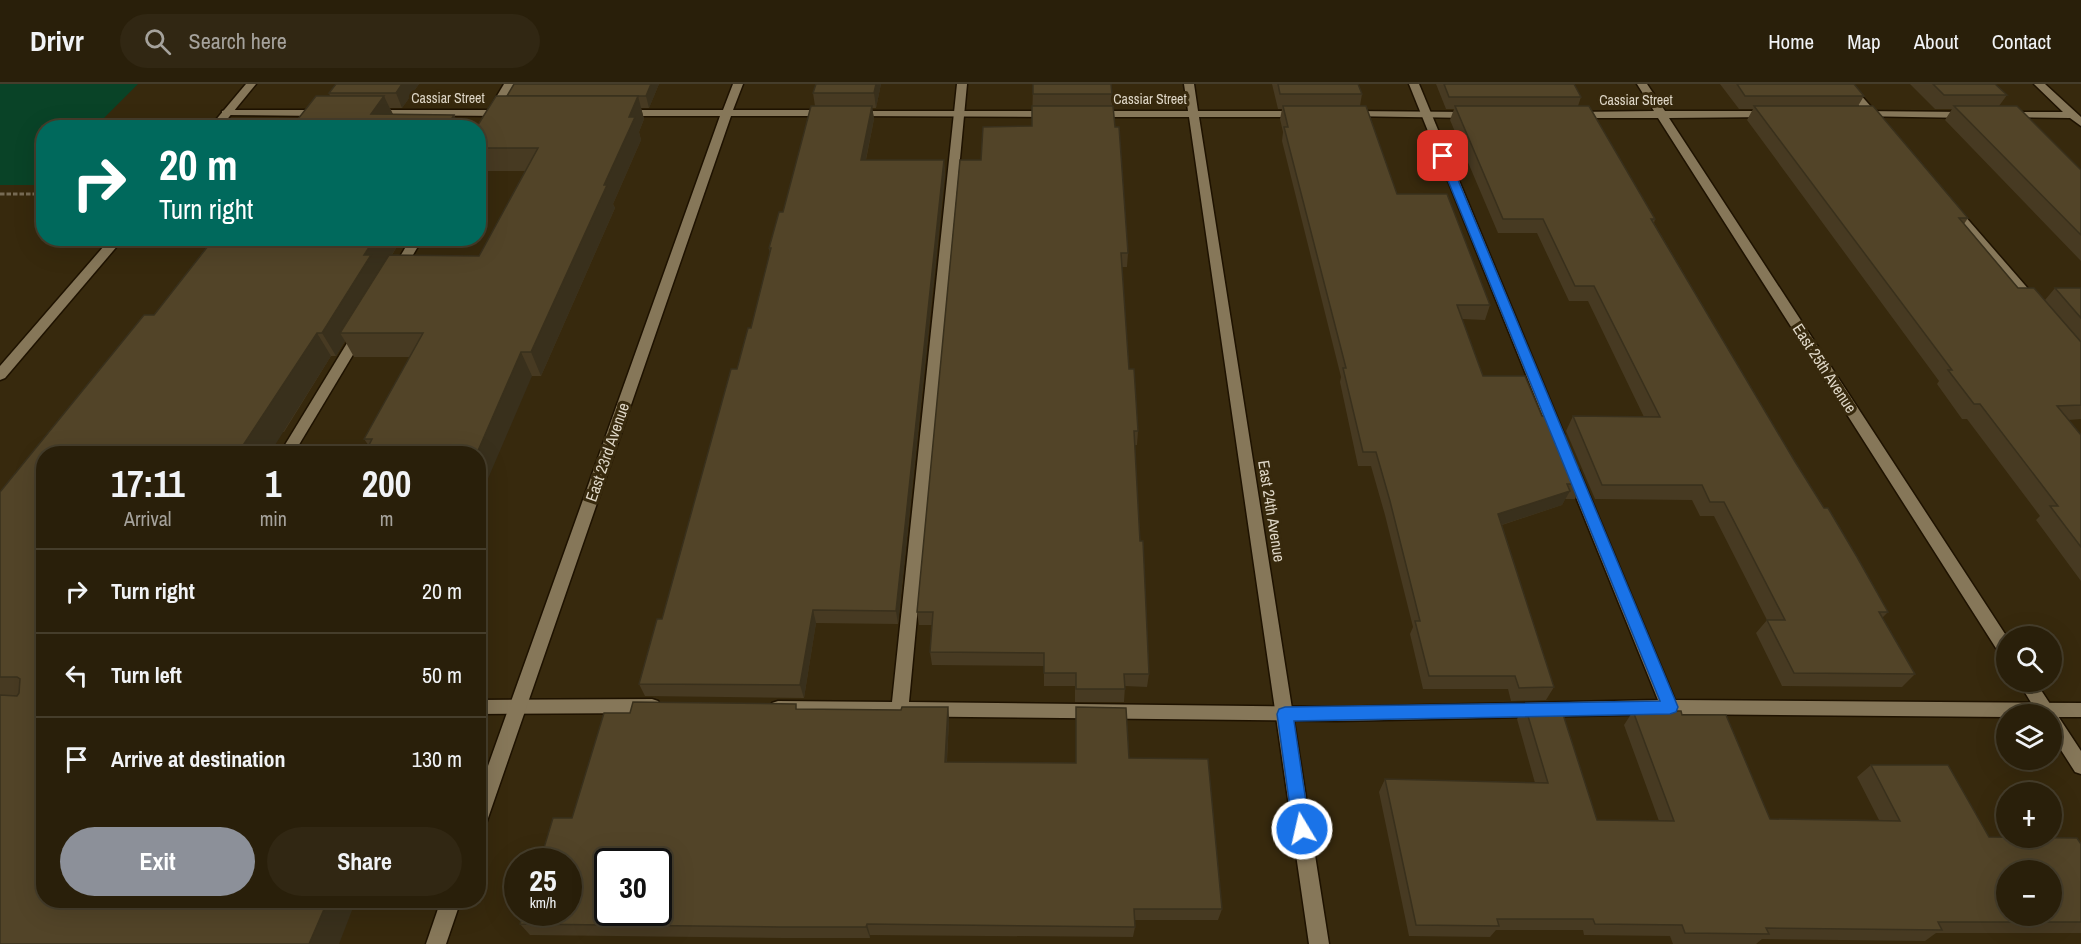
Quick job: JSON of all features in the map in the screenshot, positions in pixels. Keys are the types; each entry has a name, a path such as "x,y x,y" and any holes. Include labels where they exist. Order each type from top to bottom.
{"street":[{"path":"220,120 251,84"},
{"path":"486,126 509,84"},
{"name":"East 23rd Avenue","path":"486,798 738,84"},
{"path":"900,709 961,114 962,84"},
{"name":"East 24th Avenue","path":"1189,84 1319,944"},
{"path":"1414,84 1670,707"},
{"name":"East 25th Avenue","path":"1642,84 1996,634"},
{"path":"1845,84 1883,128"},
{"path":"2038,84 2077,119"},
{"path":"226,113 333,113"},
{"name":"Cassiar Street","path":"356,113 517,113"},
{"path":"610,113 1065,114"},
{"name":"Cassiar Street","path":"1088,114 1309,114"},
{"path":"1332,114 1485,115"},
{"name":"Cassiar Street","path":"1567,115 1777,114"},
{"path":"1848,114 1980,115"},
{"path":"1992,115 2077,119"},
{"path":"1942,197 2043,314"},
{"path":"0,375 111,246"},
{"path":"393,279 412,246"},
{"path":"291,446 368,320"},
{"path":"486,707 668,706"},
{"path":"761,707 1285,714 1670,707 1996,714"},
{"path":"2062,713 2081,710"},
{"path":"2062,737 2081,766"},
{"path":"436,944 448,908"}],"path":[{"path":"0,194 36,194"}],"green space":[{"path":"0,84 138,84 102,120 36,120 36,185 0,185"}],"building":[{"path":"336,84 402,84 396,93 329,93"},
{"path":"514,84 651,84 646,96 507,96"},
{"path":"816,84 876,84 874,93 813,93"},
{"path":"1033,84 1111,84 1112,94 1033,94"},
{"path":"1278,84 1358,84 1362,94 1280,94"},
{"path":"1444,84 1574,84 1581,97 1449,97"},
{"path":"1737,84 1854,84 1864,96 1745,96"},
{"path":"1933,84 1995,84 2007,95 1944,95"},
{"path":"316,96 384,96 371,114 454,115 451,120 297,120"},
{"path":"496,96 638,96 629,117 635,117 604,185 607,185 531,352 521,352 480,446 368,446 372,439 364,439 423,333 340,333 389,255 479,256 486,246 538,148 486,148 486,120 481,120"},
{"path":"811,106 872,106 861,160 944,160 896,611 813,610 800,685 639,684 657,619 662,619 731,369 737,369 748,328 751,328 771,248 769,248 779,212 783,212"},
{"path":"1032,106 1113,106 1115,127 1119,127 1128,253 1121,253 1129,369 1134,369 1138,431 1134,431 1140,541 1143,541 1149,674 1124,674 1125,689 1076,689 1076,673 1044,673 1044,653 930,652 933,612 917,612 960,160 981,160 983,127 1032,126"},
{"path":"1283,106 1366,106 1397,194 1447,194 1490,305 1457,305 1483,376 1525,376 1542,416 1554,416 1582,484 1567,484 1570,491 1498,514 1554,687 1519,688 1515,676 1429,676 1415,621 1420,621 1376,452 1363,452 1343,368 1346,368 1284,127 1288,127"},
{"path":"1455,106 1589,106 1655,219 1651,219 1794,460 1824,508 1828,508 1857,557 1888,612 1879,612 1915,674 1794,673 1767,620 1785,620 1724,502 1710,502 1702,485 1602,485 1573,416 1660,417 1594,286 1575,286 1543,219 1503,219"},
{"path":"1754,106 1873,106 1968,218 1959,218 2018,288 2034,288 2081,342 2081,405 2057,406 2081,435 2081,547 2050,506 2058,506 1980,404 1974,404 1948,370 1952,370"},
{"path":"1954,106 2017,106 2081,170 2081,235"},
{"path":"208,246 370,246 364,255 371,255 322,333 317,333 243,446 37,446 144,315 154,315"},
{"path":"2055,288 2081,288 2081,318"},
{"path":"36,448 36,908 325,908 309,944 0,944 0,695 17,696 20,679 0,677 0,492"},
{"path":"633,702 796,704 796,709 901,710 902,707 948,707 945,762 1076,763 1076,707 1126,708 1129,758 1208,759 1222,909 1134,909 1135,927 867,924 866,927 672,926 672,848 594,848 594,925 582,925 582,848 544,848 553,818 572,818 604,713 630,713"},
{"path":"1560,705 1597,820 1674,821 1633,711 1681,711 1682,715 1726,715 1770,819 1900,821 1871,765 1948,765 1989,837 1996,837 1996,848 2062,848 2062,838 2077,838 2081,844 2081,922 2062,922 2062,860 1996,860 1996,922 1938,922 1942,930 1766,928 1769,934 1685,933 1682,925 1595,924 1593,919 1497,919 1499,926 1416,925 1385,779 1548,783 1525,706"}],"route":[{"path":"1302,829 1285,714 1670,707 1443,156"}]}
